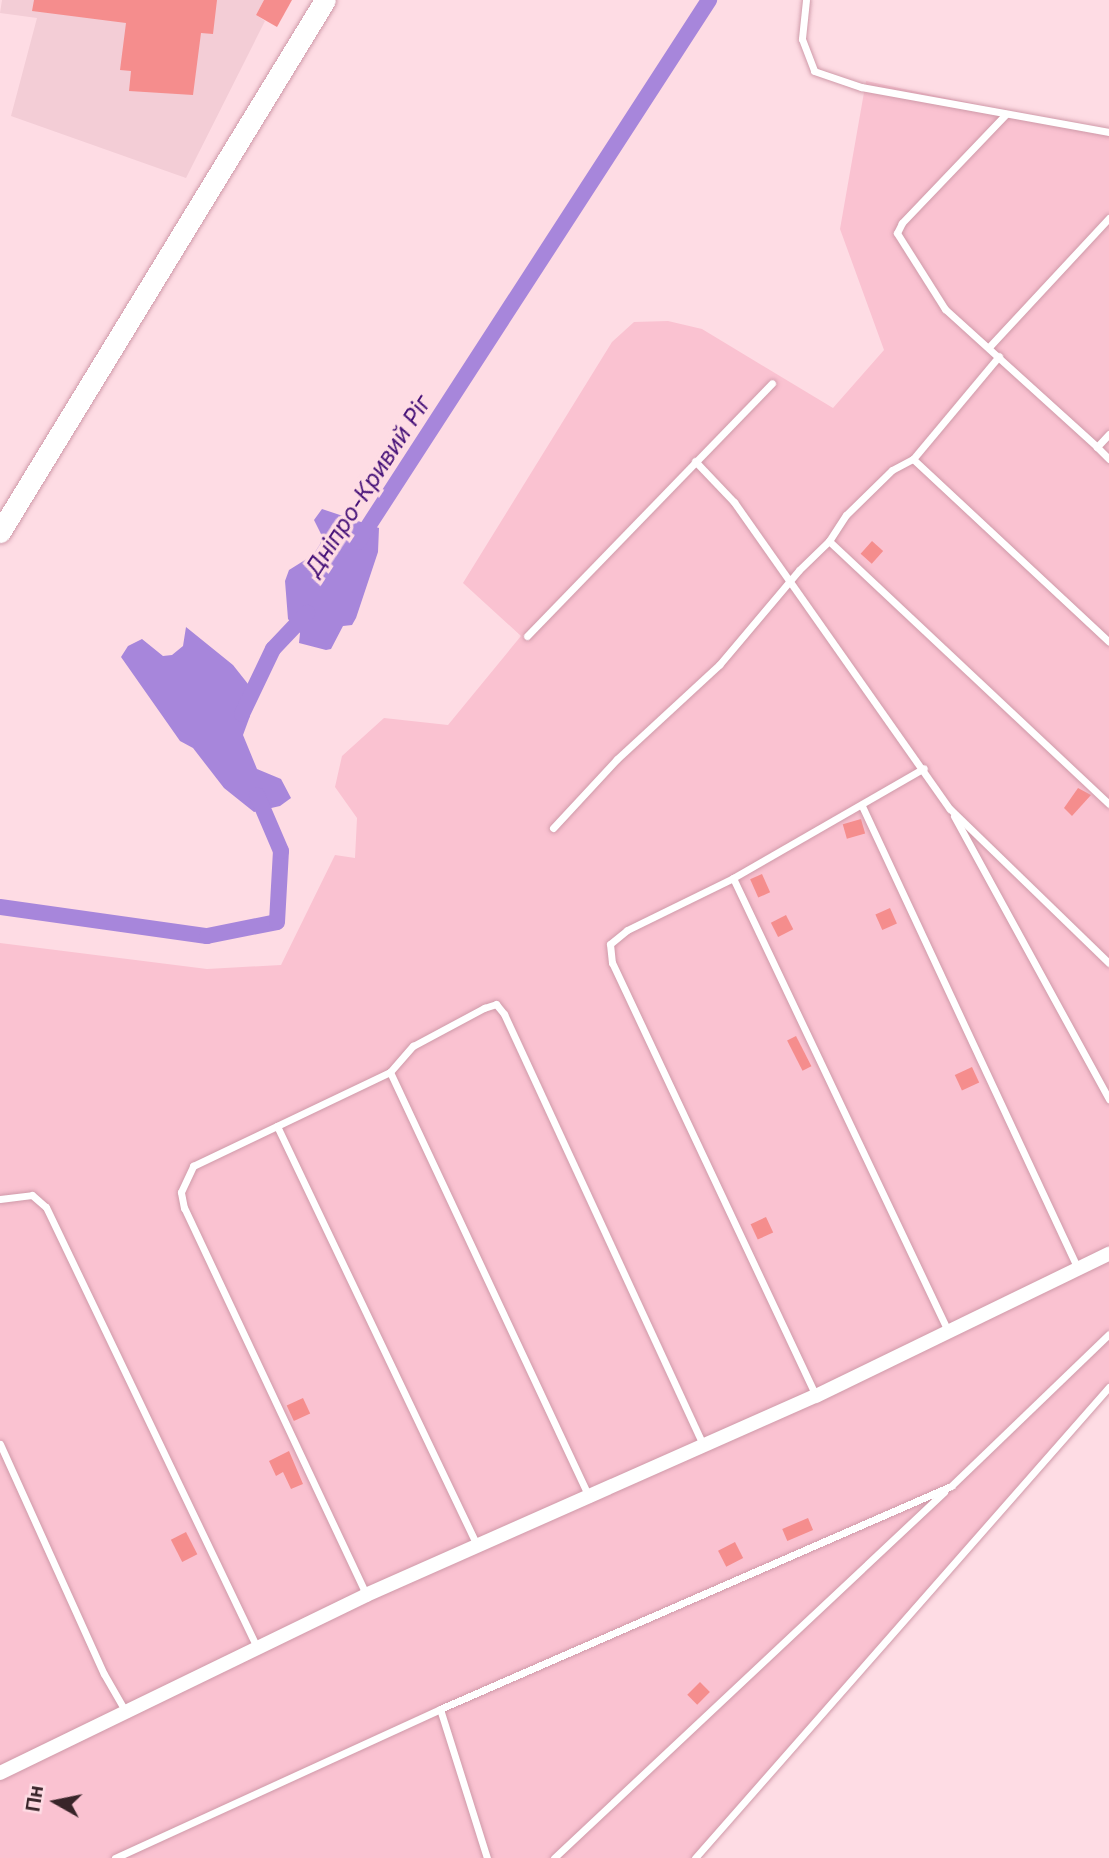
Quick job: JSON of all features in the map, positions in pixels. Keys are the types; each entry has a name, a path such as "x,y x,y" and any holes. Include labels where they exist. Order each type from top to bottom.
{"main road":[{"path":"0,533 326,0"}],"street":[{"path":"0,1773 127,1714 366,1595 478,1548 817,1396 1109,1254"}],"lane":[{"path":"806,0 802,38 814,71 861,87 1109,132"},
{"path":"1006,114 902,223 897,233 945,309 1109,459"},
{"path":"989,347 1109,218"},
{"path":"553,828 617,759 719,665 790,580 829,541 846,515 892,470 913,459 999,356"},
{"path":"527,636 772,383"},
{"path":"1097,447 1109,434"},
{"path":"913,459 1109,642"},
{"path":"695,461 734,502 924,768 950,809 1109,1099"},
{"path":"829,541 1109,804"},
{"path":"817,1396 609,954 610,944 627,930 733,878 924,768"},
{"path":"862,806 1078,1269"},
{"path":"950,809 1109,963"},
{"path":"733,878 949,1333"},
{"path":"366,1595 184,1208 181,1192 193,1166 390,1072 412,1046 484,1008 496,1004 501,1009 705,1447"},
{"path":"390,1072 591,1498"},
{"path":"277,1126 478,1548"},
{"path":"0,1199 32,1195 46,1207 258,1650"},
{"path":"554,1858 1109,1334"},
{"path":"695,1858 1109,1387"},
{"path":"0,1444 104,1674 127,1714"},
{"path":"115,1858 440,1709 951,1486"},
{"path":"440,1709 487,1858"}],"shaded area":[{"path":"2,0 264,0 256,15 265,21 186,178 11,116 37,18 0,13"},
{"path":"866,81 1109,132 1109,1387 697,1858 0,1858 0,943 207,969 281,965 335,855 355,858 357,818 335,787 342,756 384,718 448,725 521,636 463,583 612,342 634,322 668,321 702,329 833,408 884,350 840,229"},
{"path":"322,509 379,528 378,552 356,618 352,625 343,626 331,649 326,650 299,643 300,633 288,619 285,581 289,570 313,555 320,544 322,536 314,520"},
{"path":"186,627 233,665 248,684 250,716 243,735 257,769 281,779 291,798 280,806 254,812 224,788 193,748 180,741 121,657 128,646 142,639 163,656 172,655 183,646"}],"building":[{"path":"34,0 217,0 213,34 201,33 193,95 129,91 131,71 120,70 126,23 32,11"},
{"path":"264,0 292,0 277,27 256,15"},
{"path":"872,541 883,551 872,564 861,554"},
{"path":"1078,788 1091,795 1072,816 1064,808"},
{"path":"861,819 865,833 847,839 843,824"},
{"path":"762,874 770,892 758,898 750,879"},
{"path":"890,908 897,924 882,930 875,915"},
{"path":"786,915 793,929 778,937 771,923"},
{"path":"796,1036 811,1066 803,1071 787,1041"},
{"path":"972,1067 979,1082 962,1090 955,1075"},
{"path":"766,1217 773,1232 758,1240 751,1224"},
{"path":"303,1398 310,1413 294,1421 287,1406"},
{"path":"289,1451 303,1484 291,1489 283,1472 276,1476 269,1461"},
{"path":"808,1518 813,1530 787,1541 782,1529"},
{"path":"186,1532 197,1554 182,1562 171,1540"},
{"path":"735,1542 743,1558 726,1567 718,1551"},
{"path":"700,1682 710,1692 697,1705 687,1695"}],"waterway":[{"name":"Дніпро-Кривий Ріг","path":"358,542 709,0"},
{"name":"Дніпро-Кривий Ріг","path":"242,714 273,649 307,613"},
{"name":"Дніпро-Кривий Ріг","path":"0,907 207,936 277,922 281,851 257,795"}]}
